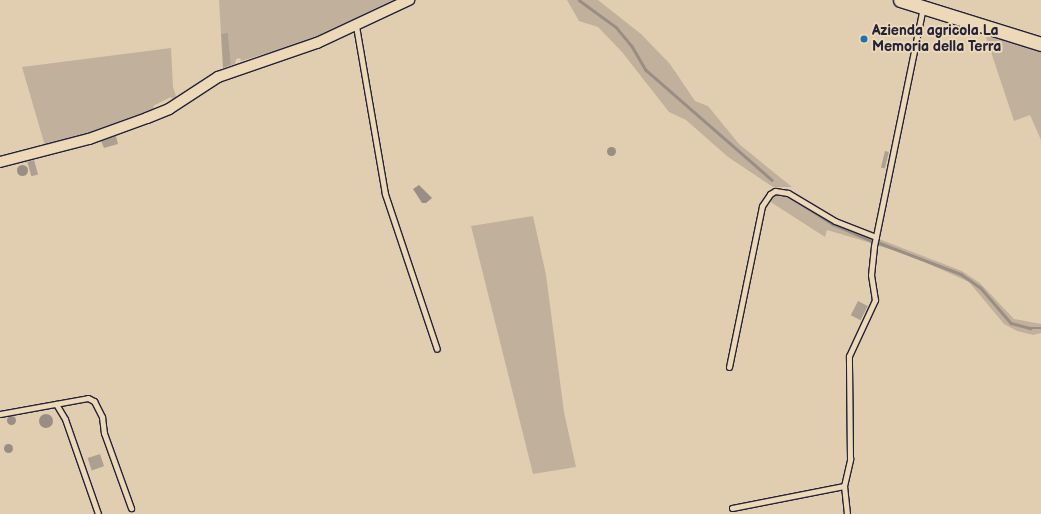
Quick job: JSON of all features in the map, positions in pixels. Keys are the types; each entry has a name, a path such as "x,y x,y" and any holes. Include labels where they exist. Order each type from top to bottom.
{"street":[{"path":"0,162 89,139 147,118 169,109 218,77 317,43 409,0"},
{"path":"900,0 1041,44"}],"lane":[{"path":"847,514 844,486 850,459 849,356 875,300 871,275 876,237 923,6"},
{"path":"356,26 385,194 437,349"},
{"path":"729,367 762,206 770,194 775,192 788,193 835,221 876,237"},
{"path":"0,414 88,398 98,407 104,433 131,508"},
{"path":"56,404 74,439 98,514"},
{"path":"732,508 844,486"}],"shaded area":[{"path":"219,0 396,0 308,41 241,61 240,58 236,59 235,64 231,65 228,34 221,34"},
{"path":"567,0 598,0 641,34 670,64 695,101 708,106 739,144 792,187 773,187 728,157 686,120 669,112 622,52 598,27 579,21"},
{"path":"984,31 1041,50 1041,140 1030,115 1014,121"},
{"path":"171,48 173,87 177,99 174,102 171,97 153,106 155,111 87,134 45,146 22,67"},
{"path":"609,147 613,147 615,151 613,155 609,155 607,153 607,149"},
{"path":"22,164 26,166 28,170 26,174 22,176 18,174 16,170 18,166"},
{"path":"419,185 432,198 426,203 422,203 413,189"},
{"path":"785,194 834,222 872,238 871,243 827,230 825,237 769,201 774,196"},
{"path":"533,216 546,275 564,412 576,467 533,474 471,226"},
{"path":"879,239 962,271 980,283 1014,319 1041,324 1041,333 1033,335 1017,331 1004,324 969,282 909,255 876,245"},
{"path":"46,414 51,416 53,421 51,426 46,428 41,426 39,421 41,416"},
{"path":"9,416 13,416 15,420 13,424 9,424 7,422 7,418"},
{"path":"8,443 13,448 8,453 3,448"}],"building":[{"path":"228,33 231,65 223,68 221,34"},
{"path":"116,136 118,144 104,148 101,141"},
{"path":"885,151 889,152 885,168 881,167"},
{"path":"34,160 38,174 31,176 27,162"},
{"path":"858,301 868,306 861,320 851,315"},
{"path":"100,454 104,466 92,470 88,458"}],"waterway":[{"path":"579,0 616,27 632,46 646,70 772,180"},
{"path":"786,194 833,224 872,241"},
{"path":"877,242 961,274 981,288 1011,323 1030,328 1041,328"}],"place":[{"name":"Azienda agricola La Memoria della Terra","path":"864,39"}]}
